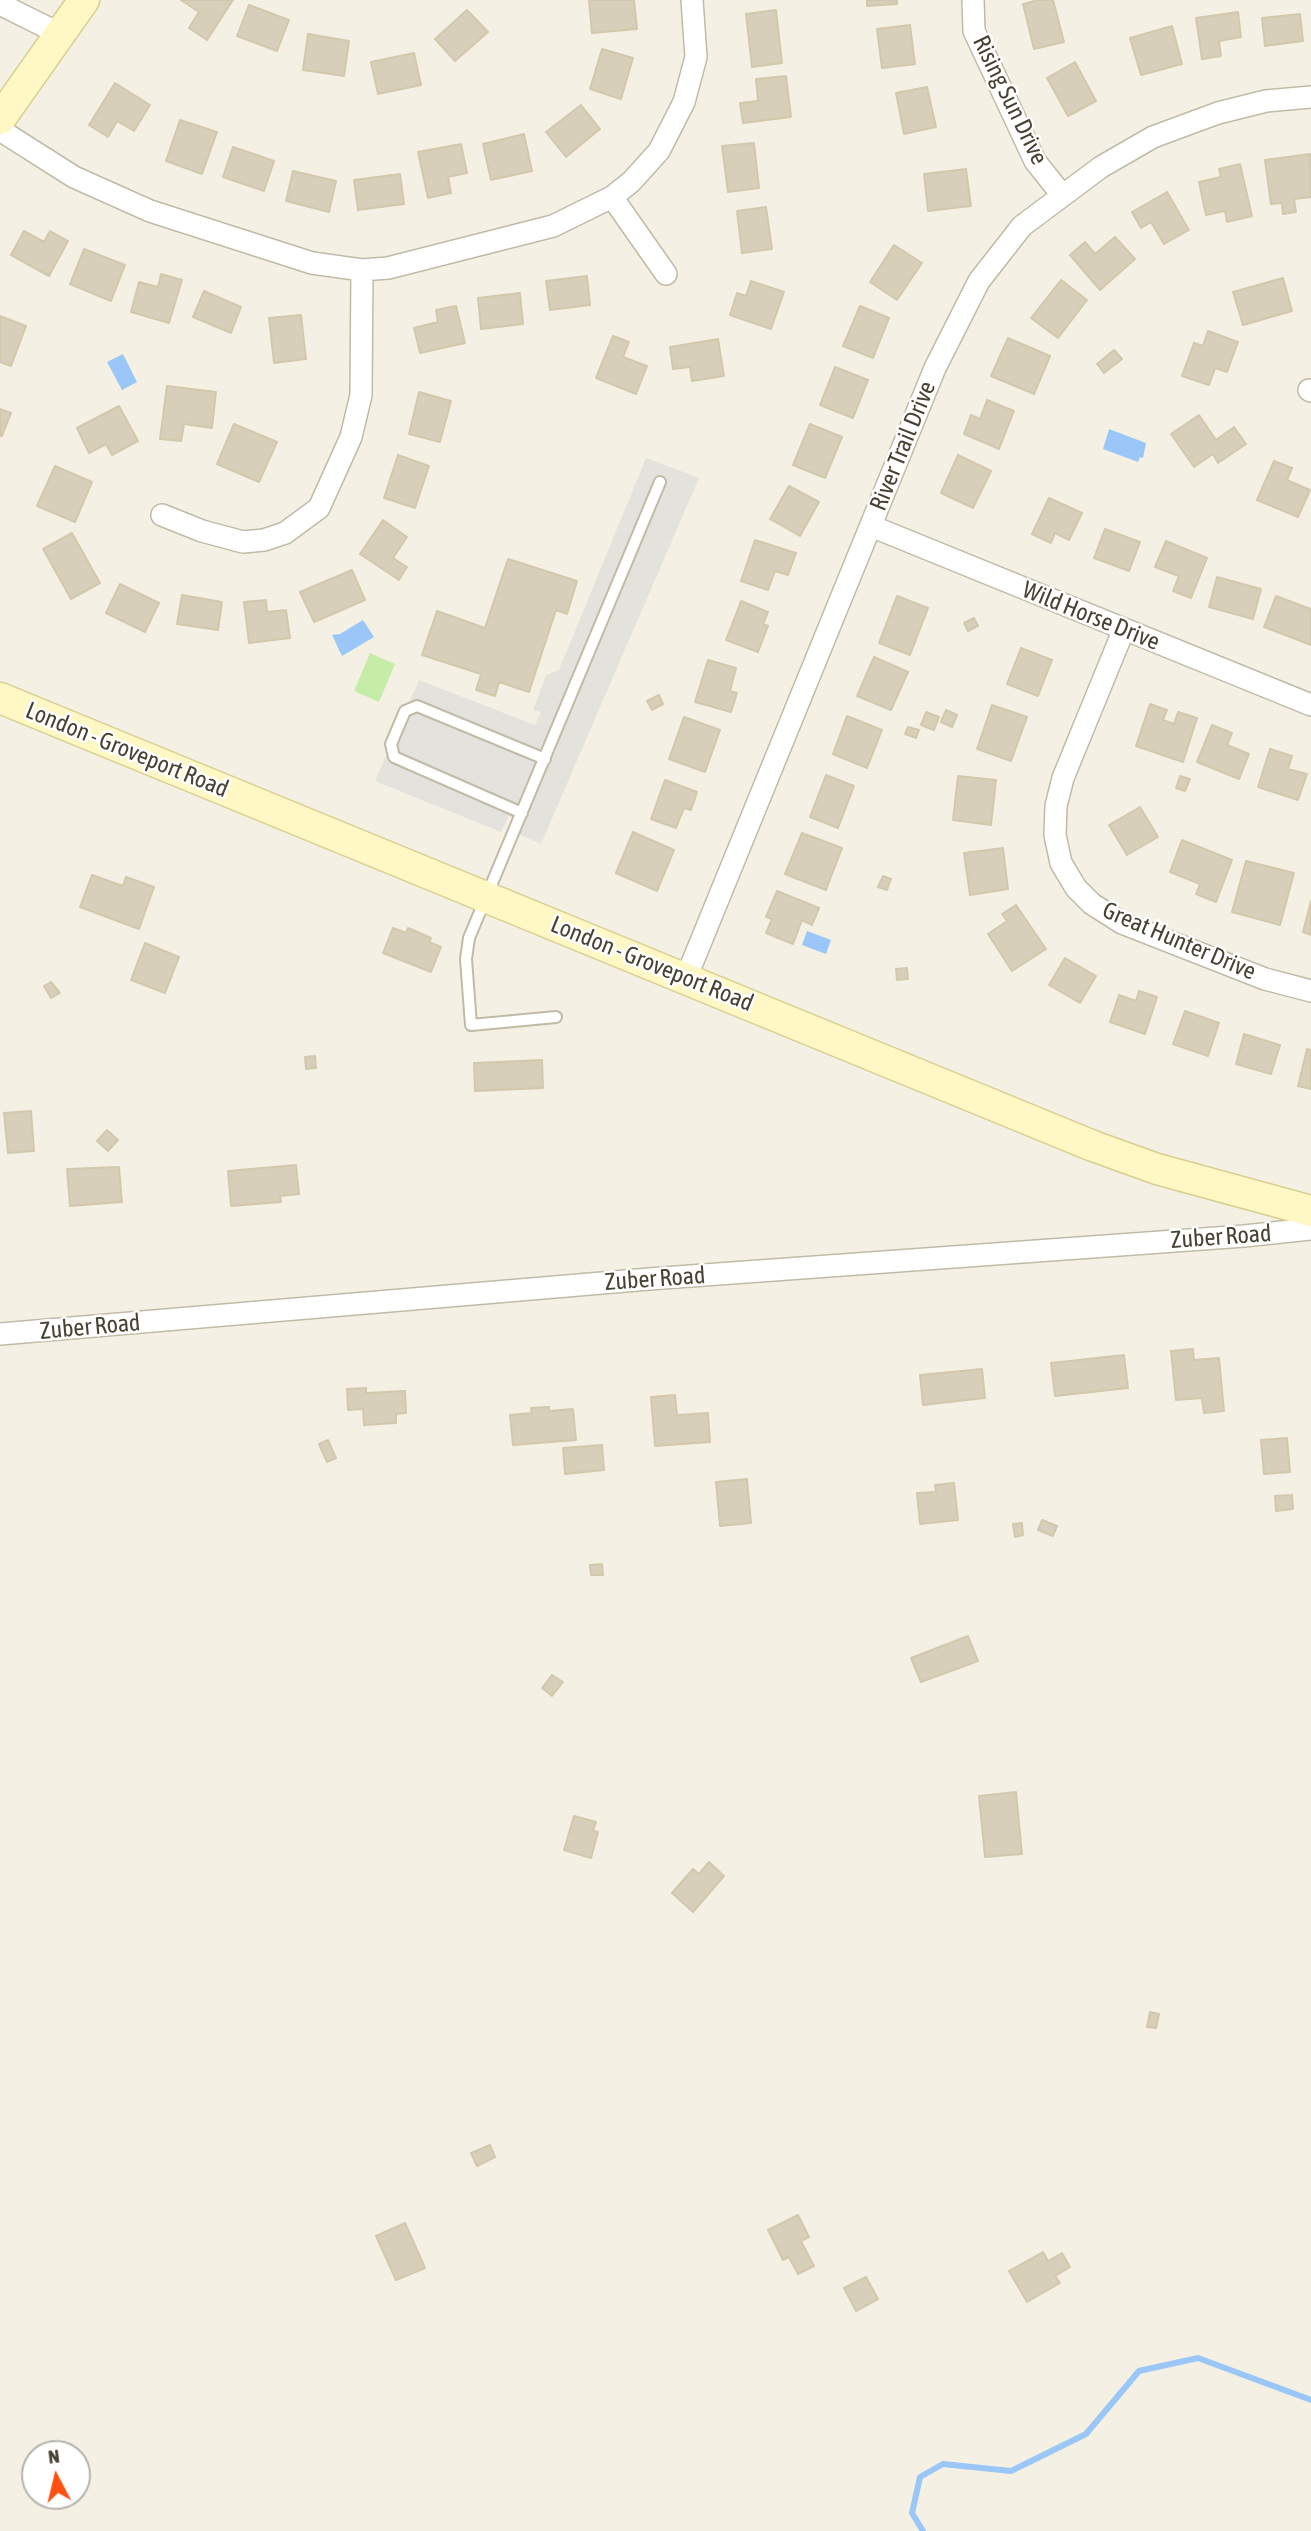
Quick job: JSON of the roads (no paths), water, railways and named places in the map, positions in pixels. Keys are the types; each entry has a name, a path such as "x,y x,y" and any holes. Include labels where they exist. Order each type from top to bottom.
{"main road":[{"path":"0,120 58,33 84,0"},
{"name":"London - Groveport Road","path":"0,698 1119,1155 1157,1169 1311,1211"}],"street":[{"name":"Rising Sun Drive","path":"974,0 974,32 1035,161 1062,195"},
{"path":"0,4 58,33"},
{"path":"0,130 74,177 150,211 312,263 362,270 418,261 553,226 612,197 632,182 659,151 684,102 696,57 692,4"},
{"name":"River Trail Drive","path":"686,978 934,368 979,281 1022,226 1101,167 1153,137 1218,113 1266,101 1311,97"},
{"path":"612,197 666,274"},
{"path":"162,515 202,531 243,542 264,540 285,533 319,508 351,437 361,395 362,270"},
{"name":"Wild Horse Drive","path":"871,526 1311,705"},
{"name":"Great Hunter Drive","path":"1124,629 1063,778 1056,806 1055,835 1061,863 1076,888 1092,904 1122,923 1265,979 1311,991"},
{"name":"Zuber Road","path":"0,1334 649,1279 1244,1237 1311,1229"}],"lane":[{"path":"556,1017 471,1025 466,959 470,938 660,482"},
{"path":"522,813 394,757 391,744 405,711 417,706 545,759"}],"water":[{"path":"123,354 137,382 122,390 107,362"},
{"path":"1109,429 1146,443 1143,458 1140,457 1138,462 1103,449"},
{"path":"363,620 374,637 342,656 332,635 340,634"},
{"path":"807,931 831,940 826,954 802,945"}],"waterway":[{"path":"923,2531 912,2513 920,2477 943,2464 1011,2471 1086,2434 1139,2371 1198,2358 1311,2400"}]}
